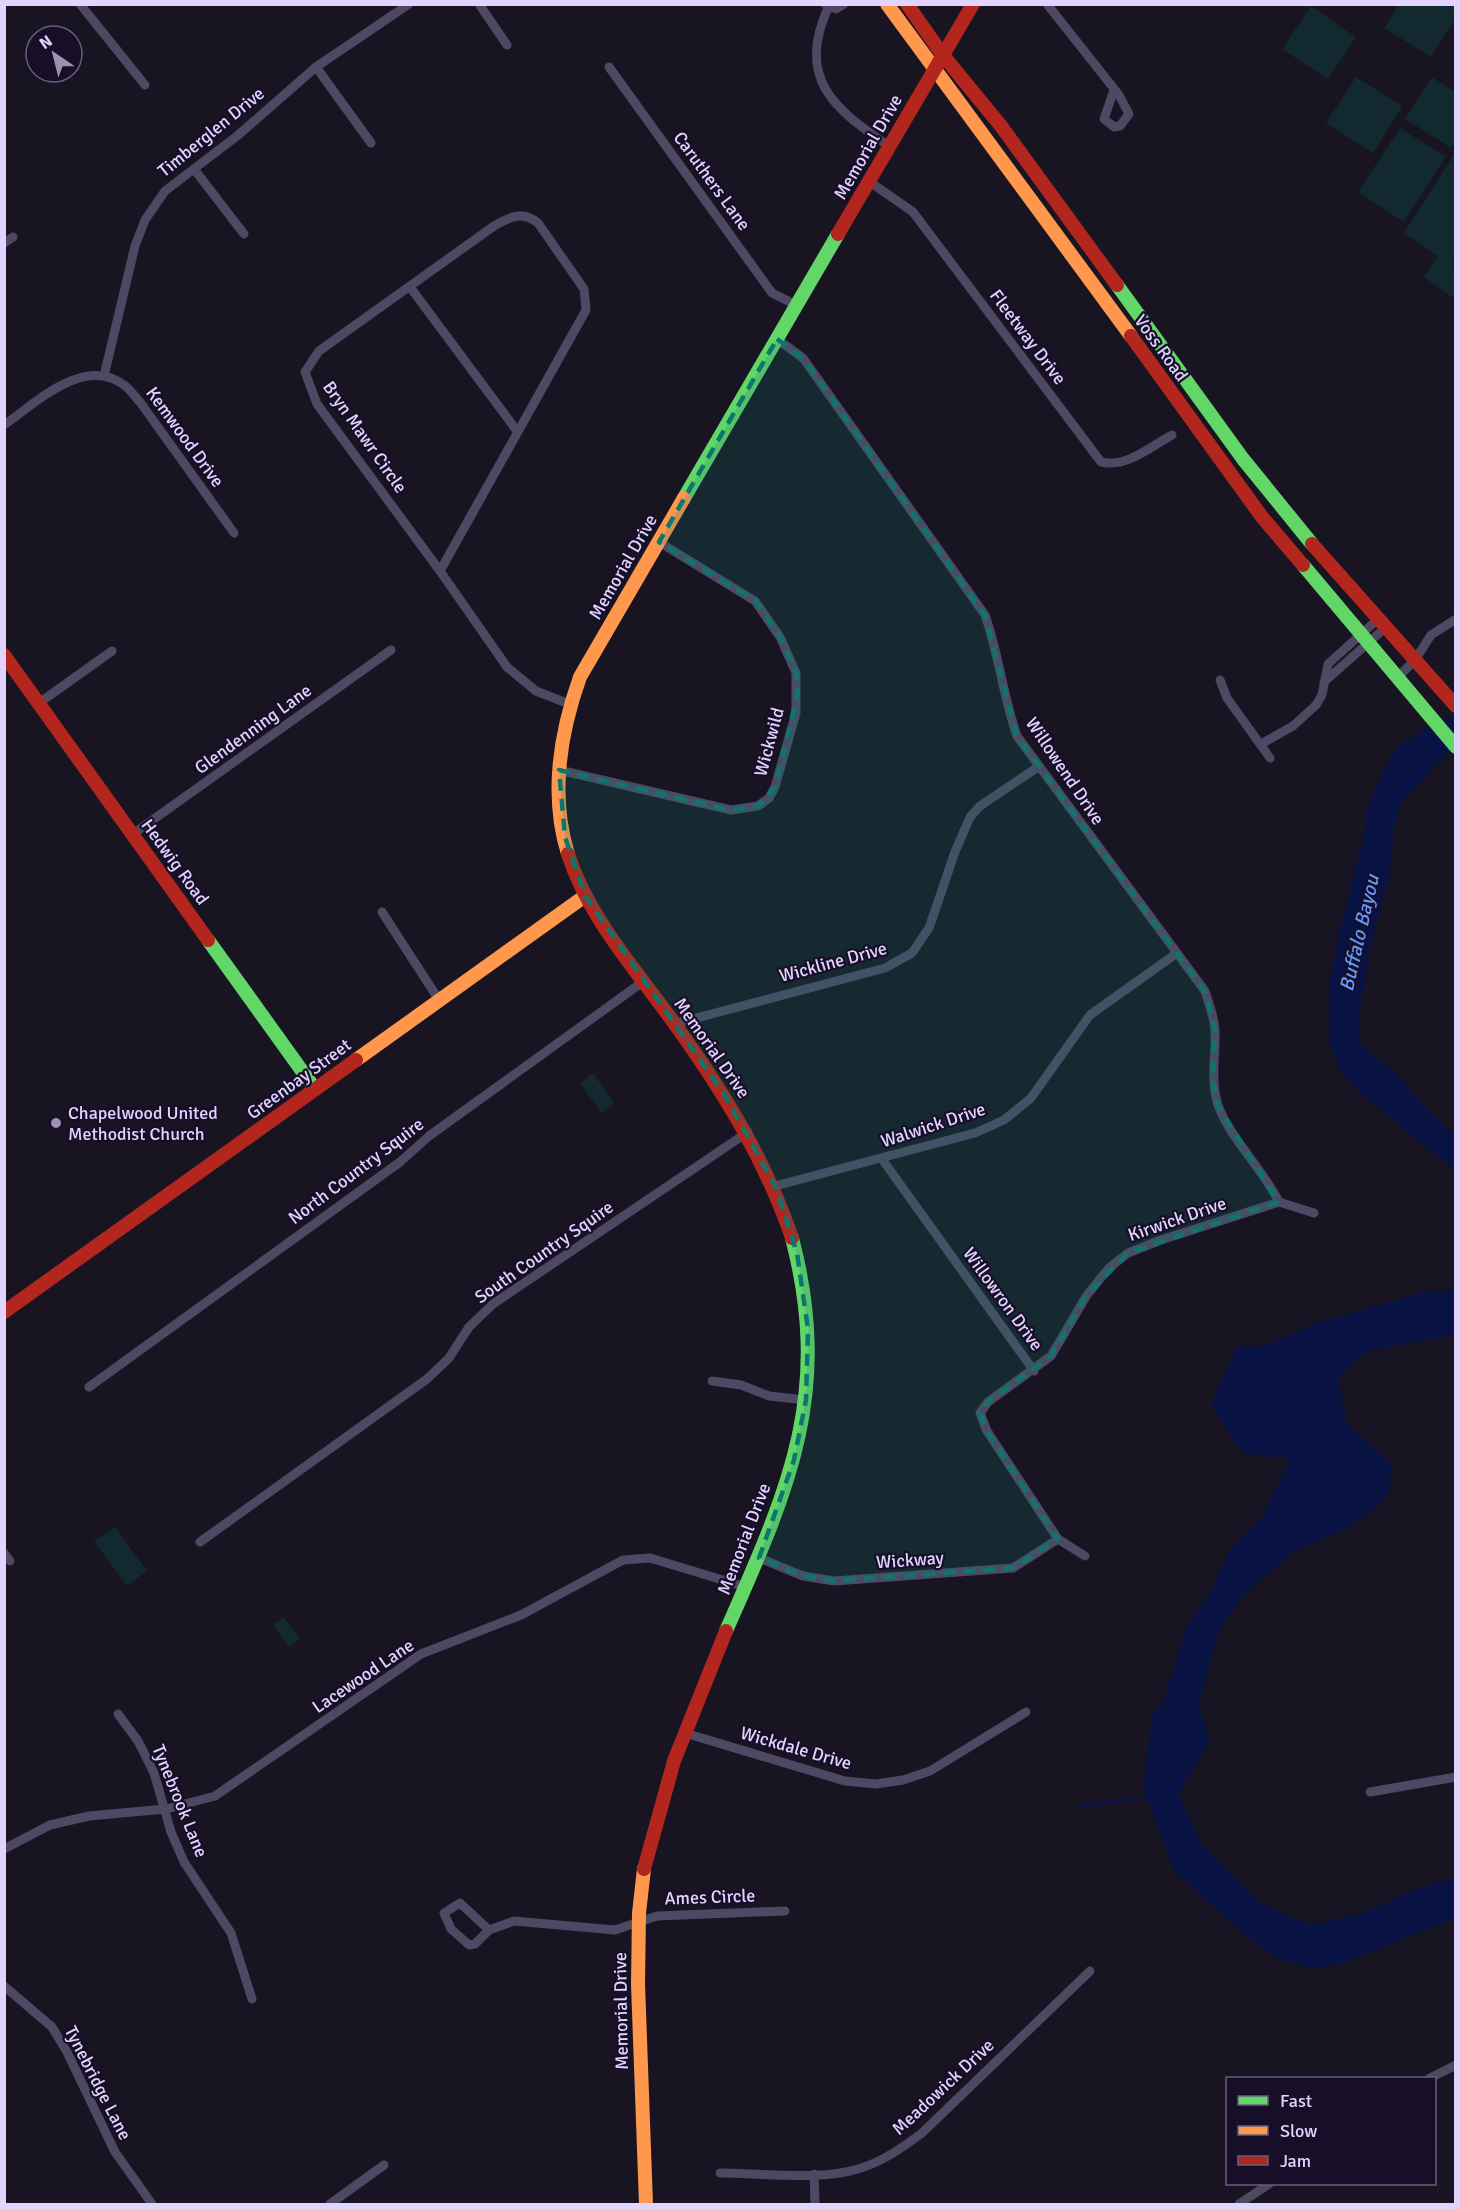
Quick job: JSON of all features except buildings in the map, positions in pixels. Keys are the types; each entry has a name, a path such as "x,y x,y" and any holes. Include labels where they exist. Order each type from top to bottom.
{"street":[{"name":"Timberglen Drive","path":"104,376 135,246 145,220 165,191 237,136 316,67 409,4"},
{"path":"479,4 507,45"},
{"path":"844,4 836,9 826,6 816,42 820,79 846,116 889,147"},
{"name":"Voss Road","path":"887,4 1262,518 1455,747"},
{"name":"Voss Road","path":"908,4 942,54 1001,126 1243,459 1314,546 1455,706"},
{"name":"Memorial Drive","path":"646,2205 639,2049 638,1922 644,1870 663,1797 685,1733 759,1558 794,1460 806,1401 808,1338 803,1287 787,1216 748,1132 585,896 564,837 559,770 568,704 580,677 870,182 942,54 974,4"},
{"path":"1047,4 1114,90"},
{"path":"85,6 145,85"},
{"path":"316,67 371,143"},
{"name":"Caruthers Lane","path":"609,67 772,293 796,305"},
{"path":"194,169 244,234"},
{"name":"Fleetway Drive","path":"870,182 913,212 1101,462 1114,465 1172,435"},
{"name":"Bryn Mawr Circle","path":"440,571 586,310 587,299 584,289 538,223 529,216 519,214 506,219 319,351 304,372 317,404 440,571 507,668 520,681 552,700 568,704"},
{"path":"1085,273 1101,262"},
{"path":"410,287 517,431"},
{"name":"Willowend Drive","path":"777,339 803,358 985,615 993,637 1006,707 1017,736 1205,992 1215,1029 1213,1080 1218,1106 1236,1137 1268,1178 1279,1202"},
{"path":"1155,370 1172,360"},
{"path":"4,426 60,385 79,378 104,376"},
{"name":"Kemwood Drive","path":"104,376 124,385 140,402 234,533"},
{"name":"Wickwild","path":"559,770 731,810 758,806 769,798 775,787 796,713 798,692 796,673 780,637 755,602 659,542"},
{"path":"1297,559 1314,546"},
{"path":"1397,678 1415,660 1431,635 1455,619"},
{"path":"1261,744 1293,726 1316,705 1322,695 1324,682 1382,624"},
{"name":"Glendenning Lane","path":"133,834 391,650"},
{"path":"39,703 112,651"},
{"name":"Hedwig Road","path":"4,655 315,1089"},
{"path":"1220,680 1227,698 1270,758"},
{"name":"Wickline Drive","path":"674,1024 885,968 912,953 930,928 955,852 970,817 980,806 1038,767"},
{"name":"Greenbay Street","path":"4,1312 585,896"},
{"path":"382,912 439,1000"},
{"name":"Walwick Drive","path":"775,1186 975,1133 1004,1119 1031,1098 1090,1015 1177,952"},
{"name":"North Country Squire","path":"89,1387 400,1162 429,1136 644,981"},
{"name":"South Country Squire","path":"200,1542 427,1379 449,1358 469,1327 493,1304 748,1132"},
{"name":"Willowron Drive","path":"882,1159 1034,1371 987,1402 980,1413 987,1431 1058,1539 1085,1556"},
{"path":"1279,1202 1314,1213"},
{"name":"Kirwick Drive","path":"1034,1371 1051,1356 1087,1295 1109,1268 1128,1253 1279,1202"},
{"path":"712,1381 741,1385 769,1396 806,1401"},
{"name":"Wickway","path":"759,1558 803,1576 834,1581 1013,1568 1058,1539"},
{"name":"Lacewood Lane","path":"4,1849 50,1825 89,1816 166,1809 215,1796 421,1654 521,1615 623,1560 650,1558 681,1565 746,1587"},
{"name":"Wickdale Drive","path":"685,1733 845,1782 876,1784 903,1780 930,1771 1026,1712"},
{"name":"Tynebrook Lane","path":"118,1714 138,1741 154,1773 171,1832 184,1862 231,1933 252,1999"},
{"path":"1370,1792 1455,1777"},
{"name":"Ames Circle","path":"489,1930 460,1903 444,1913 451,1929 469,1945 475,1944 489,1930 514,1921 615,1930 657,1916 785,1911"},
{"name":"Meadowick Drive","path":"720,2172 814,2174 857,2169 894,2154 922,2133 1090,1971"},
{"name":"Tynebridge Lane","path":"4,1986 52,2027 67,2052 115,2152 152,2205"},
{"path":"1434,2077 1455,2065"},
{"path":"330,2205 384,2165"},
{"path":"814,2174 815,2205"},
{"path":"1239,2205 1268,2185"}],"highlighted area":[{"path":"777,339 803,358 985,615 1017,736 1205,991 1215,1029 1213,1080 1218,1106 1279,1202 1128,1253 1087,1295 1051,1356 988,1402 980,1413 987,1431 1058,1539 1013,1568 834,1581 803,1576 759,1558 794,1460 806,1400 808,1329 797,1253 775,1186 725,1096 585,896 565,837 559,770 731,810 758,806 775,787 798,692 796,673 780,637 755,601 659,542"}],"green space":[{"path":"1399,5 1455,5 1455,19 1431,57 1384,28"},
{"path":"1311,6 1356,37 1328,79 1282,49"},
{"path":"1356,77 1402,106 1373,153 1326,123"},
{"path":"1432,77 1455,92 1455,141 1451,148 1405,119"},
{"path":"1400,128 1446,157 1404,222 1358,192"},
{"path":"1455,153 1456,259 1452,265 1455,267 1455,299 1424,277 1438,256 1404,233"},
{"path":"593,1073 614,1103 601,1113 580,1083"},
{"path":"115,1527 147,1571 127,1586 94,1541"},
{"path":"284,1617 300,1639 289,1647 273,1625"}],"water":[{"name":"Buffalo Bayou","path":"1455,713 1455,746 1402,800 1394,828 1389,876 1371,944 1358,1023 1361,1046 1392,1069 1422,1104 1455,1135 1455,1171 1360,1093 1339,1069 1330,1044 1330,979 1363,839 1367,809 1382,773 1398,745"},
{"path":"1455,1290 1455,1335 1368,1351 1338,1376 1347,1423 1393,1465 1388,1495 1372,1511 1346,1529 1291,1553 1241,1598 1218,1633 1199,1705 1210,1741 1178,1794 1202,1844 1227,1871 1261,1904 1310,1925 1364,1912 1422,1887 1455,1877 1455,1919 1340,1964 1312,1968 1280,1960 1241,1932 1174,1871 1143,1788 1152,1714 1162,1705 1187,1626 1209,1595 1230,1549 1262,1517 1290,1459 1242,1453 1211,1405 1237,1345 1263,1347 1311,1325 1423,1292"}],"waterway":[{"path":"1077,1807 1149,1797"}],"traffic: fast":[{"path":"684,498 838,234"},
{"path":"1117,285 1243,459 1312,544"},
{"path":"1303,565 1456,747"},
{"path":"208,940 315,1089"},
{"path":"726,1631 768,1532 785,1486 798,1440 805,1394 808,1346 803,1294 792,1238"}],"traffic: slow":[{"path":"887,4 1131,336"},
{"path":"568,854 559,810 559,787 563,742 573,698 580,677 684,498"},
{"path":"356,1060 585,896"},
{"path":"644,1869 639,1913 638,1984 646,2204"}],"traffic: jam":[{"path":"907,4 942,54 1001,126 1117,285"},
{"path":"838,234 973,4"},
{"path":"1131,336 1262,517 1303,565"},
{"path":"1312,544 1456,706"},
{"path":"4,655 208,940"},
{"path":"568,854 600,921 726,1100 756,1153 792,1238"},
{"path":"4,1312 356,1060"},
{"path":"644,1869 674,1761 726,1631"}],"place":[{"name":"Chapelwood United Methodist Church","path":"56,1123"}]}
